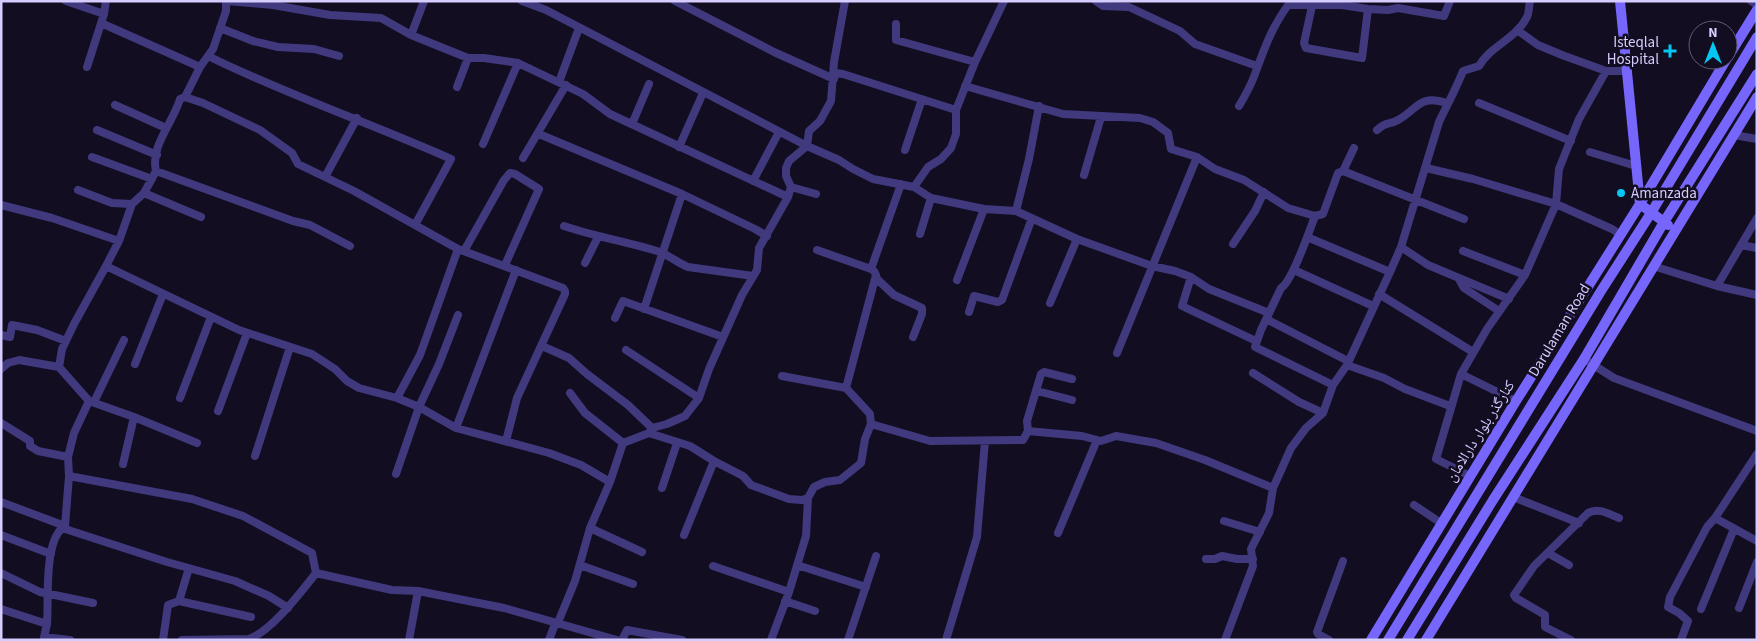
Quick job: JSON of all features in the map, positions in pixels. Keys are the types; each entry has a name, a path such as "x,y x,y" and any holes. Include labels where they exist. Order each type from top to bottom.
{"street":[{"path":"66,1 104,14"},
{"path":"87,67 104,14 106,1"},
{"path":"185,98 200,67 213,49 226,10 227,1 273,3 330,15 381,18 411,35 468,58 484,58 518,64 562,83 583,94 610,114 788,197"},
{"path":"411,35 424,1"},
{"path":"522,1 546,10 779,132 839,160 853,170 874,179 914,187 931,198 984,209 1016,211 1076,239 1152,266 1191,277 1210,289 1268,316 1347,363 1405,389 1450,406"},
{"path":"675,1 774,52 834,80"},
{"path":"834,80 834,62 845,1"},
{"path":"914,187 928,167 941,159 951,148 956,134 956,110 975,62 1004,1"},
{"path":"1096,1 1103,6 1129,7 1180,31 1195,44 1257,66"},
{"path":"1240,106 1273,28 1288,6 1307,4 1342,5 1388,10 1398,8 1444,16 1450,1"},
{"path":"1225,640 1253,566 1251,549 1269,513 1273,488 1291,448 1306,428 1323,413 1333,385 1347,363 1390,272 1401,247 1439,122 1447,103 1463,71 1479,66 1484,57 1508,40 1517,30 1527,17 1530,1"},
{"path":"1620,1 1640,204 1675,230"},
{"path":"1751,1 1757,5"},
{"path":"1307,4 1304,43 1306,48 1362,58 1368,9"},
{"path":"1738,41 1757,10"},
{"path":"101,23 200,67"},
{"path":"896,24 896,40 975,62"},
{"path":"220,28 253,42 278,47 314,48 339,56"},
{"path":"523,158 539,134 562,83 579,28"},
{"path":"1517,30 1538,45 1562,55 1606,70 1626,71"},
{"name":"Darulaman Road","path":"1388,640 1757,37"},
{"path":"208,56 250,77 357,118 451,159 415,225"},
{"path":"457,87 468,58"},
{"path":"483,144 518,64"},
{"path":"1470,476 1436,459 1450,406 1461,374 1473,352 1525,275 1556,204 1558,170 1579,119 1606,70"},
{"name":"کنارگذر بلوار دارالامان","path":"1371,640 1441,522 1640,204 1720,70"},
{"path":"549,640 554,624 559,620 575,581 590,528 610,482 623,443 685,416 699,398 742,295 757,270 760,248 788,197 791,187 786,176 786,168 789,161 807,146 809,131 820,121 831,101 835,73 956,110"},
{"path":"1408,640 1493,500 1584,359 1664,222 1757,74"},
{"path":"632,124 649,84"},
{"path":"965,86 1063,114 1140,118 1153,122 1168,133 1171,149 1197,157 1215,169 1244,180 1288,208 1315,216 1323,214 1334,180 1338,173 1343,171 1354,148"},
{"path":"679,147 703,93"},
{"path":"1426,640 1757,97"},
{"path":"59,367 66,341 119,241 132,204 144,192 156,171 154,162 160,141 178,108 180,99 185,98 204,102 260,130 292,153 298,164 354,191 461,250 551,283 565,291 542,346 517,398 506,441"},
{"path":"906,150 922,99"},
{"path":"1377,130 1385,123 1395,122 1410,112 1417,104 1438,100 1447,103"},
{"path":"1478,103 1571,141"},
{"path":"115,105 166,128"},
{"path":"1016,211 1029,159 1039,106"},
{"path":"1084,175 1101,117"},
{"path":"325,177 357,118"},
{"path":"97,130 157,155"},
{"path":"753,181 779,132"},
{"path":"539,134 682,194 767,236"},
{"path":"1734,136 1757,139"},
{"path":"1590,152 1636,166"},
{"path":"92,157 152,179"},
{"path":"1116,353 1197,157"},
{"path":"1426,168 1473,179 1556,204 1621,234"},
{"path":"156,171 310,225 350,246"},
{"path":"1343,171 1464,220"},
{"path":"397,398 420,355 461,250 510,173 515,174 539,189 505,265"},
{"path":"846,388 873,272 901,184"},
{"path":"791,187 816,194"},
{"path":"78,190 112,203 132,204"},
{"path":"144,192 201,217"},
{"path":"1233,244 1255,211 1264,192"},
{"path":"644,309 682,194"},
{"path":"920,234 931,198"},
{"path":"1,205 52,218 119,241"},
{"path":"957,280 984,209"},
{"path":"1315,216 1294,270 1286,286 1281,288 1255,346 1333,385"},
{"path":"969,312 974,296 998,302 1002,300 1032,218"},
{"path":"1717,286 1757,218"},
{"path":"564,226 598,237 663,253 679,264 753,276"},
{"path":"586,263 598,237"},
{"path":"1306,237 1390,272"},
{"path":"1050,303 1076,239"},
{"path":"1741,245 1757,248"},
{"path":"1401,247 1428,265 1509,299"},
{"path":"817,250 873,272 877,279 894,295 922,308 922,314 913,337"},
{"path":"1463,251 1525,275"},
{"path":"106,266 247,333 312,354 359,388 397,398 419,407 456,428 549,453 581,465 610,482"},
{"path":"1653,266 1717,286 1757,295"},
{"path":"456,428 516,270"},
{"path":"1294,270 1373,306"},
{"path":"1191,277 1182,306 1256,341"},
{"path":"1459,279 1464,288 1499,311"},
{"path":"135,364 163,294"},
{"path":"1379,294 1473,352"},
{"path":"615,318 623,301 723,338"},
{"path":"396,474 419,407 439,364 458,315"},
{"path":"180,398 211,317"},
{"path":"1,335 10,338 12,325 38,330 66,341"},
{"path":"218,412 247,333"},
{"path":"70,640 44,638 47,624 49,560 55,538 63,527 69,476 68,458 74,433 124,340"},
{"path":"542,346 569,358 628,405 650,430 677,443 690,446 714,462 743,476 751,485 789,499 802,500 808,498"},
{"path":"256,456 290,347"},
{"path":"626,350 699,398"},
{"path":"1584,359 1614,378 1757,431"},
{"path":"1,369 8,363 18,360 59,367 92,401 197,443"},
{"path":"871,424 930,442 1023,440 1028,431 1028,421 1042,372 1072,379"},
{"path":"1253,373 1299,402 1323,413"},
{"path":"1461,374 1516,401"},
{"path":"771,640 789,592 806,536 808,498 814,487 825,482 840,480 861,463 865,439 871,424 870,414 846,388 782,376"},
{"path":"1037,392 1072,400"},
{"path":"570,393 585,413 623,443"},
{"path":"124,464 134,417"},
{"path":"1,423 30,441 30,446 38,451 68,458"},
{"path":"1028,431 1082,436 1101,441 1116,436 1156,443 1273,488"},
{"path":"1058,533 1097,440"},
{"path":"946,640 977,537 985,441"},
{"path":"662,488 677,443"},
{"path":"1681,640 1688,620 1668,607 1670,597 1707,527 1715,518 1757,454"},
{"path":"684,535 714,462"},
{"path":"69,476 192,499 243,516 312,553 316,574"},
{"path":"1513,497 1579,523"},
{"path":"1,502 63,527 235,581 269,596 288,608"},
{"path":"1414,505 1441,522"},
{"path":"1571,640 1545,627 1545,615 1514,596 1527,574 1592,510 1598,510 1619,518"},
{"path":"1715,518 1757,542"},
{"path":"1224,521 1260,532"},
{"path":"590,528 642,552"},
{"path":"1701,609 1734,529"},
{"path":"1,535 51,554"},
{"path":"1548,553 1569,565"},
{"path":"848,640 876,556"},
{"path":"1206,559 1215,559 1222,556 1237,559 1253,559"},
{"path":"1329,640 1317,632 1343,561"},
{"path":"1739,608 1757,562"},
{"path":"580,565 633,584"},
{"path":"797,565 866,587"},
{"path":"713,566 789,592"},
{"path":"178,601 190,568"},
{"path":"1,573 40,592 93,603"},
{"path":"316,574 392,590 418,591 504,608 554,624 617,640"},
{"path":"182,640 248,639 256,637 288,608 316,574"},
{"path":"409,640 418,591"},
{"path":"164,640 168,604 178,601 251,617"},
{"path":"785,601 815,611"},
{"path":"1,609 47,624"},
{"path":"622,640 627,630 682,640"}],"place":[{"name":"Isteqlal Hospital","path":"1670,51"},
{"name":"Amanzada","path":"1621,193"}]}
